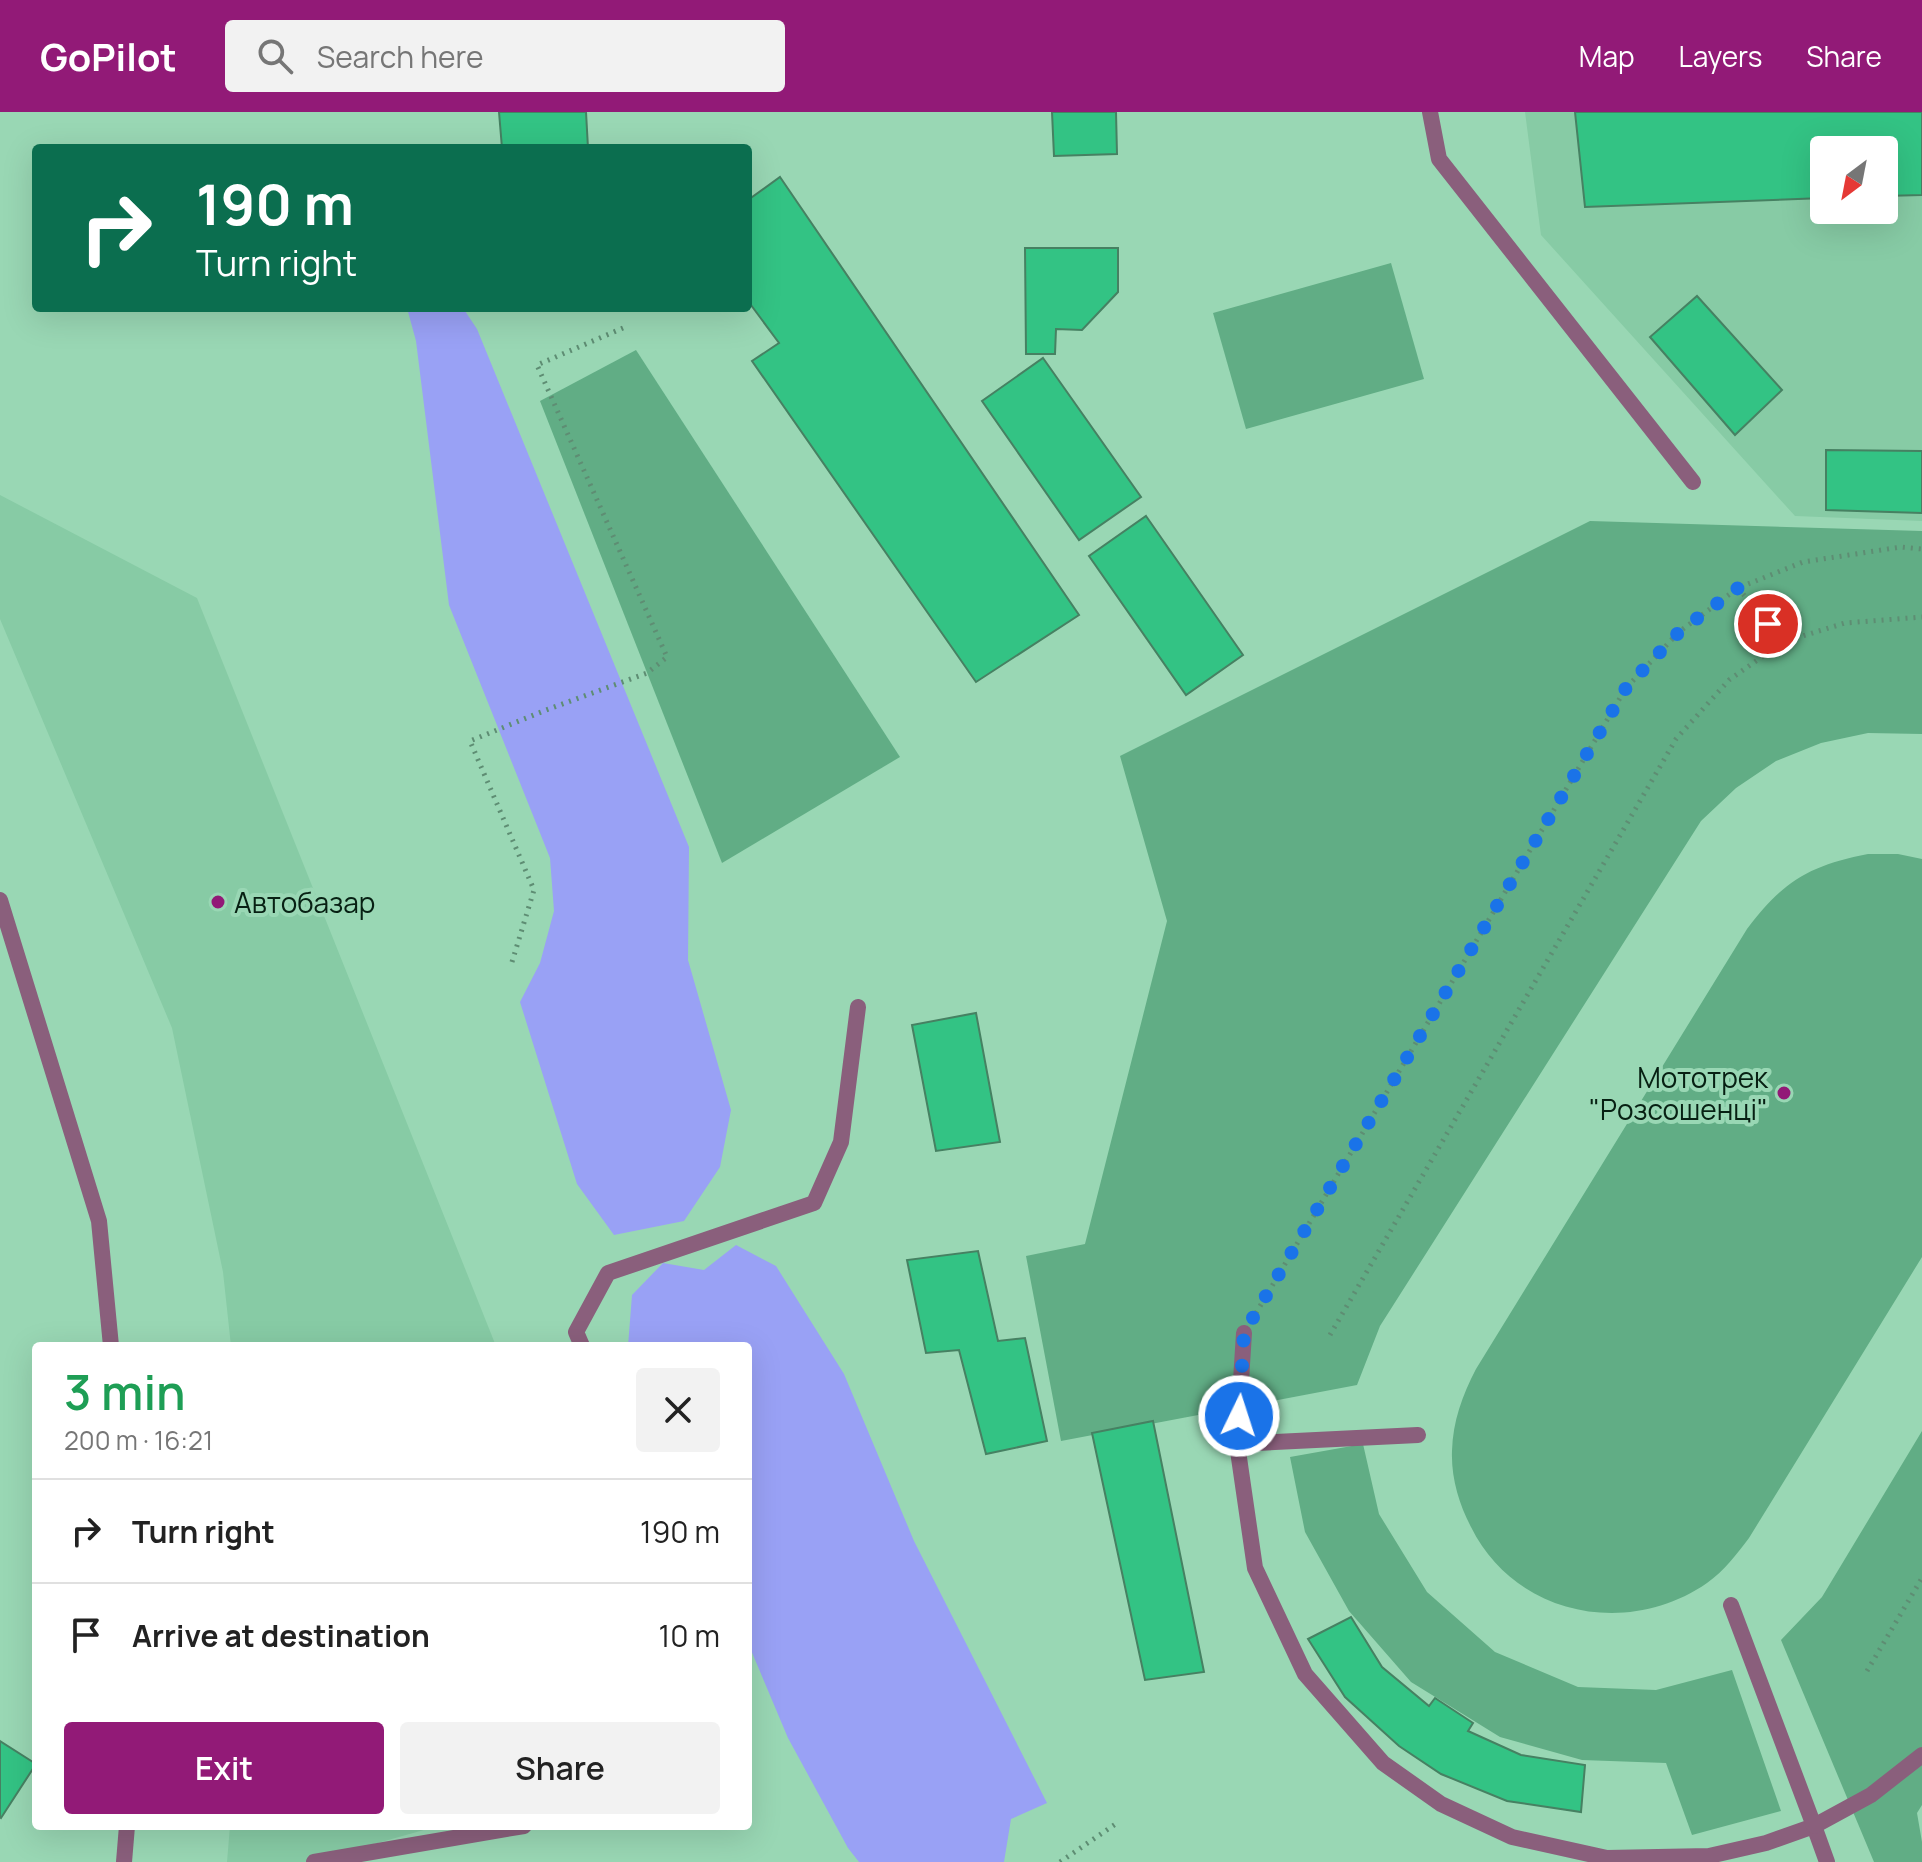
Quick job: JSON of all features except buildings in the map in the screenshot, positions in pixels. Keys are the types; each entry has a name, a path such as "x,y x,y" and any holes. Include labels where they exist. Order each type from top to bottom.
{"street":[{"path":"1430,112 1439,159 1693,482"},
{"path":"0,900 99,1221 111,1342"},
{"path":"580,1342 576,1332 608,1273 814,1203 841,1142 858,1007"},
{"path":"1244,1333 1237,1444 1255,1568 1305,1674 1383,1763 1441,1804 1512,1837 1607,1858 1709,1856 1766,1843 1814,1826 1871,1795 1922,1755"},
{"path":"1237,1444 1418,1435"},
{"path":"1731,1605 1827,1862"},
{"path":"124,1862 127,1830"},
{"path":"314,1862 501,1830"}],"path":[{"path":"512,962 534,890 470,741 647,673 667,657 537,365 623,328"},
{"path":"1244,1333 1626,688 1679,632 1738,588 1803,562 1901,547 1922,549"},
{"path":"1738,588 1783,642"},
{"path":"1330,1335 1676,739 1729,680 1783,642 1845,623 1922,617"},
{"path":"1867,1671 1922,1578"},
{"path":"1060,1862 1117,1823"}],"shaded area":[{"path":"1525,112 1922,112 1922,521 1795,516 1541,235"},
{"path":"1391,263 1424,379 1246,429 1213,313"},
{"path":"636,350 900,757 722,863 540,401"},
{"name":"Автобазар","path":"0,495 197,598 494,1342 231,1342 223,1272 172,1028 0,619"},
{"path":"1590,521 1922,531 1922,734 1868,733 1821,743 1776,761 1736,788 1701,821 1380,1326 1357,1385 1061,1441 1026,1256 1085,1244 1167,921 1120,756"},
{"name":"Мототрек \"Розсошенці\"","path":"1868,854 1898,854 1922,859 1922,1257 1749,1538 1719,1573 1676,1600 1643,1610 1609,1613 1576,1609 1544,1598 1515,1581 1491,1557 1463,1509 1454,1481 1452,1451 1456,1419 1466,1389 1747,929 1773,899 1799,878 1830,864"},
{"path":"1922,1431 1922,1805 1917,1813 1922,1862 1874,1862 1781,1640 1822,1597"},
{"path":"1363,1444 1379,1514 1427,1592 1495,1652 1578,1687 1656,1690 1732,1670 1781,1811 1692,1835 1666,1763 1582,1760 1500,1737 1411,1682 1349,1611 1305,1532 1290,1457"},
{"path":"230,1830 424,1830 310,1862 227,1862"}],"water":[{"path":"408,312 466,312 477,329 689,847 688,960 731,1110 720,1167 684,1221 614,1235 577,1184 520,1002 540,963 554,911 550,858 449,605 416,341"},
{"path":"736,1245 776,1266 844,1374 914,1541 1047,1803 1011,1819 1004,1862 859,1862 848,1848 788,1738 752,1652 752,1342 628,1342 632,1295 663,1263 704,1270"}],"place":[{"name":"Автобазар","path":"218,902"},
{"name":"Мототрек \"Розсошенці\"","path":"1784,1093"}],"route":[{"path":"1239,1416 1244,1333 1626,688 1679,632 1738,588 1768,624"}]}
